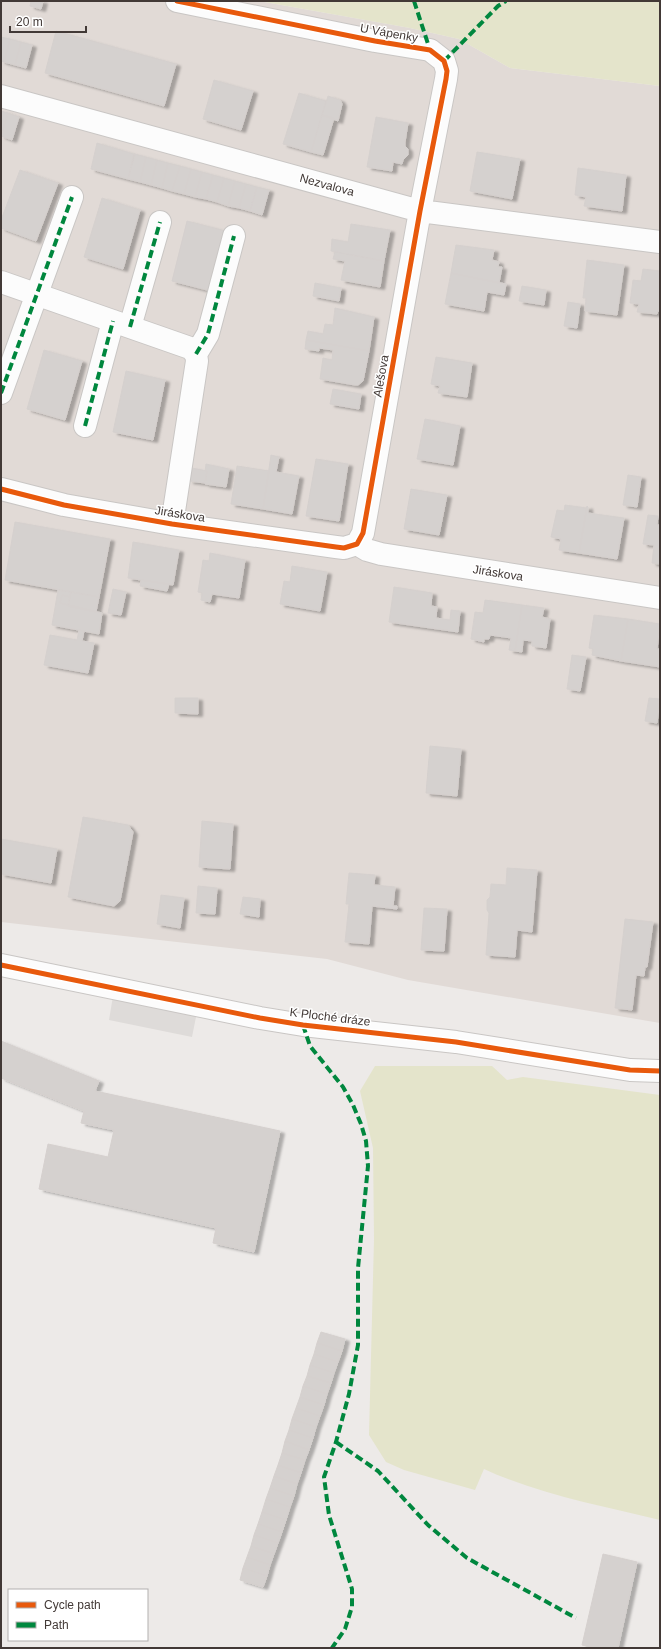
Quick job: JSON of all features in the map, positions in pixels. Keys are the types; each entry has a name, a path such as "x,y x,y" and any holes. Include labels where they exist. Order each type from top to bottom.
{"street":[{"name":"U Vápenky","path":"177,1 375,41 430,50 444,61 447,71 446,79 420,211"},
{"name":"Nezvalova","path":"1,96 420,211 660,242"},
{"path":"1,392 72,197"},
{"name":"Alešova","path":"357,544 363,533 420,211"},
{"path":"85,426 121,324 160,222"},
{"name":"Jiráskova","path":"172,524 197,361 196,354 208,334 234,236"},
{"path":"1,282 190,348 196,354"},
{"name":"Jiráskova","path":"1,489 64,505 172,524 344,548 357,544 367,550 381,554 660,598"},
{"name":"K Ploché dráze","path":"1,965 260,1018 303,1025 456,1042 630,1070 660,1070"}],"shaded area":[{"path":"1,1 259,1 410,28 459,39 510,68 660,86 660,1023 408,980 327,959 1,922"},
{"path":"113,996 197,1012 192,1037 109,1020"}],"green space":[{"path":"259,1 660,1 660,86 510,68 459,39 410,28"},
{"path":"375,1066 492,1066 507,1080 523,1077 660,1095 660,1520 526,1486 484,1469 475,1490 404,1470 386,1462 369,1435 374,1239 373,1148 360,1091"}],"building":[{"path":"31,1 43,1 41,9 30,6"},
{"path":"56,31 176,64 164,106 45,73"},
{"path":"1,37 10,39 4,62 1,61"},
{"path":"10,39 21,42 15,65 4,62"},
{"path":"21,42 32,45 26,68 15,65"},
{"path":"214,80 253,91 241,130 203,119"},
{"path":"299,93 326,101 311,152 283,144"},
{"path":"328,96 340,100 342,104 338,121 322,115"},
{"path":"1,111 8,113 1,135"},
{"path":"8,113 19,117 12,140 1,136"},
{"path":"322,115 334,118 323,155 311,152"},
{"path":"376,117 408,123 405,146 408,149 408,155 403,160 402,164 393,162 392,171 367,167"},
{"path":"97,143 134,154 128,179 91,169"},
{"path":"477,152 520,159 512,199 470,191"},
{"path":"135,154 146,157 140,182 128,179"},
{"path":"146,157 157,160 151,185 140,182"},
{"path":"157,160 168,163 162,188 151,185"},
{"path":"168,163 180,166 172,191 162,188"},
{"path":"180,166 191,169 184,194 172,191"},
{"path":"578,168 626,175 622,211 584,206 586,197 575,195"},
{"path":"191,169 202,172 195,197 184,194"},
{"path":"20,170 58,183 36,241 1,228 1,220"},
{"path":"202,172 213,175 206,199 195,197"},
{"path":"213,175 224,178 217,202 206,199"},
{"path":"224,178 235,181 228,206 217,202"},
{"path":"235,181 246,184 239,208 228,206"},
{"path":"246,184 257,187 250,211 239,208"},
{"path":"257,187 269,190 262,215 250,211"},
{"path":"102,198 140,210 123,269 84,257"},
{"path":"187,221 226,231 211,291 172,281"},
{"path":"351,224 390,230 384,261 331,251 332,239 348,242"},
{"path":"456,245 494,250 492,260 499,262 498,267 502,267 499,283 451,273"},
{"path":"335,252 384,261 380,287 341,280 345,261 333,259"},
{"path":"587,260 624,265 617,315 585,311 586,298 583,298"},
{"path":"643,269 660,271 660,311 658,311 657,314 637,312 639,304 630,303 633,280 641,281"},
{"path":"451,273 506,284 504,295 487,292 484,311 445,304"},
{"path":"315,283 341,288 339,301 313,296"},
{"path":"522,286 546,290 544,305 519,301"},
{"path":"568,302 580,304 577,328 564,326"},
{"path":"335,308 374,317 369,351 306,340 308,331 323,334 325,324 333,325"},
{"path":"306,340 369,351 363,381 358,385 355,385 320,379 323,358 332,360 333,350 319,348 319,351 305,349"},
{"path":"44,350 82,361 65,420 27,409"},
{"path":"436,357 472,363 467,397 438,393 440,386 431,384"},
{"path":"126,371 165,380 153,440 113,432"},
{"path":"333,389 361,394 359,409 330,404"},
{"path":"425,419 460,426 453,465 417,459"},
{"path":"271,455 279,457 276,472 299,476 292,514 263,509"},
{"path":"316,459 348,464 339,521 306,516"},
{"path":"206,464 229,469 226,487 205,484 207,471 205,471"},
{"path":"237,466 269,471 263,509 231,504"},
{"path":"192,468 207,471 205,483 189,481"},
{"path":"628,475 641,477 637,507 623,505"},
{"path":"411,489 447,495 439,535 404,529"},
{"path":"565,505 587,508 579,553 559,550 561,539 551,537 557,510 564,511"},
{"path":"587,506 588,513 624,518 617,559 579,553"},
{"path":"648,515 658,516 657,525 660,525 660,564 652,563 654,545 643,544"},
{"path":"15,522 110,539 99,597 5,580"},
{"path":"133,542 179,550 173,585 128,578"},
{"path":"210,553 245,560 239,598 212,594 210,602 201,600 202,593 198,592 203,560 209,561"},
{"path":"292,566 327,572 320,611 280,604 284,581 290,582"},
{"path":"141,580 169,584 167,591 140,586"},
{"path":"394,587 432,593 431,606 437,607 436,618 450,620 451,610 460,611 458,632 389,622"},
{"path":"113,589 126,592 121,615 108,613"},
{"path":"58,590 71,592 70,597 62,595 60,603 102,613 99,634 52,625"},
{"path":"71,592 99,597 96,612 68,606"},
{"path":"62,595 70,597 68,605 60,603"},
{"path":"485,600 522,605 515,651 509,650 511,638 490,635 489,639 484,639 484,642 471,639 475,612 483,613"},
{"path":"522,605 544,608 542,617 550,619 546,648 532,646 532,641 523,640 522,652 515,651"},
{"path":"594,615 628,619 621,661 592,655 593,649 589,648"},
{"path":"628,619 660,624 657,649 660,649 660,667 621,661"},
{"path":"79,630 84,631 82,641 94,643 88,673 44,665 50,635 77,640"},
{"path":"572,655 586,657 580,691 567,689"},
{"path":"175,698 198,698 198,714 175,713"},
{"path":"649,698 660,699 657,723 645,721"},
{"path":"430,746 461,749 457,796 426,793"},
{"path":"83,817 128,825 133,832 120,901 114,906 68,897"},
{"path":"202,821 233,824 230,869 199,867"},
{"path":"1,839 57,849 51,883 1,874"},
{"path":"507,868 537,870 532,932 517,930 515,957 486,955 489,913 487,910 487,900 490,897 491,884 506,885"},
{"path":"349,873 375,875 374,885 395,887 393,906 397,906 397,909 372,906 369,944 345,942 349,904 346,904"},
{"path":"198,886 217,888 215,914 196,913"},
{"path":"161,895 184,898 180,928 157,924"},
{"path":"243,897 260,899 259,917 240,914"},
{"path":"424,908 447,909 444,951 421,950"},
{"path":"625,919 653,922 647,967 645,967 644,976 636,975 632,1010 615,1008"},
{"path":"1,1041 99,1081 95,1091 280,1131 254,1252 213,1243 216,1228 39,1189 48,1144 108,1157 114,1130 81,1123 84,1111 1,1078"},
{"path":"321,1332 345,1339 342,1351 317,1343"},
{"path":"317,1343 342,1351 338,1362 314,1354"},
{"path":"314,1354 338,1362 334,1373 310,1365"},
{"path":"310,1365 334,1373 331,1383 307,1376"},
{"path":"307,1376 331,1383 327,1394 303,1386"},
{"path":"303,1386 327,1394 324,1405 300,1397"},
{"path":"300,1397 324,1405 320,1416 296,1408"},
{"path":"296,1408 320,1416 316,1427 292,1419"},
{"path":"292,1419 316,1427 313,1438 289,1430"},
{"path":"289,1430 313,1438 309,1450 285,1441"},
{"path":"285,1441 309,1450 305,1460 282,1453"},
{"path":"282,1453 305,1460 301,1473 278,1465"},
{"path":"278,1465 301,1473 297,1484 274,1476"},
{"path":"274,1476 297,1484 294,1496 270,1488"},
{"path":"270,1488 294,1496 290,1507 266,1499"},
{"path":"266,1499 290,1507 286,1520 262,1512"},
{"path":"262,1512 286,1520 282,1532 258,1524"},
{"path":"258,1524 282,1532 278,1543 254,1535"},
{"path":"254,1535 278,1543 274,1554 251,1546"},
{"path":"251,1546 274,1554 270,1565 247,1557"},
{"path":"603,1554 637,1562 618,1648 594,1648 582,1645"},
{"path":"247,1557 270,1565 267,1576 243,1568"},
{"path":"243,1568 267,1576 263,1587 240,1580"}],"marked path":[{"path":"414,1 430,50"},
{"path":"444,61 498,6 506,1"},
{"path":"1,393 72,197"},
{"path":"130,327 160,222"},
{"path":"196,354 208,334 234,236"},
{"path":"85,426 113,321"},
{"path":"303,1025 310,1046 343,1087 353,1105 366,1141 368,1166 358,1268 358,1345 349,1394 336,1442 324,1477 329,1515 352,1589 352,1607 345,1629 332,1648"},
{"path":"336,1442 378,1471 428,1525 467,1558 576,1618"}],"cycle path":[{"path":"1,489 64,505 172,524 344,548 357,544 363,533 420,211 446,79 447,71 444,61 430,50 375,41 177,1"},
{"path":"1,965 260,1018 303,1025 456,1042 630,1070 660,1071"}]}
